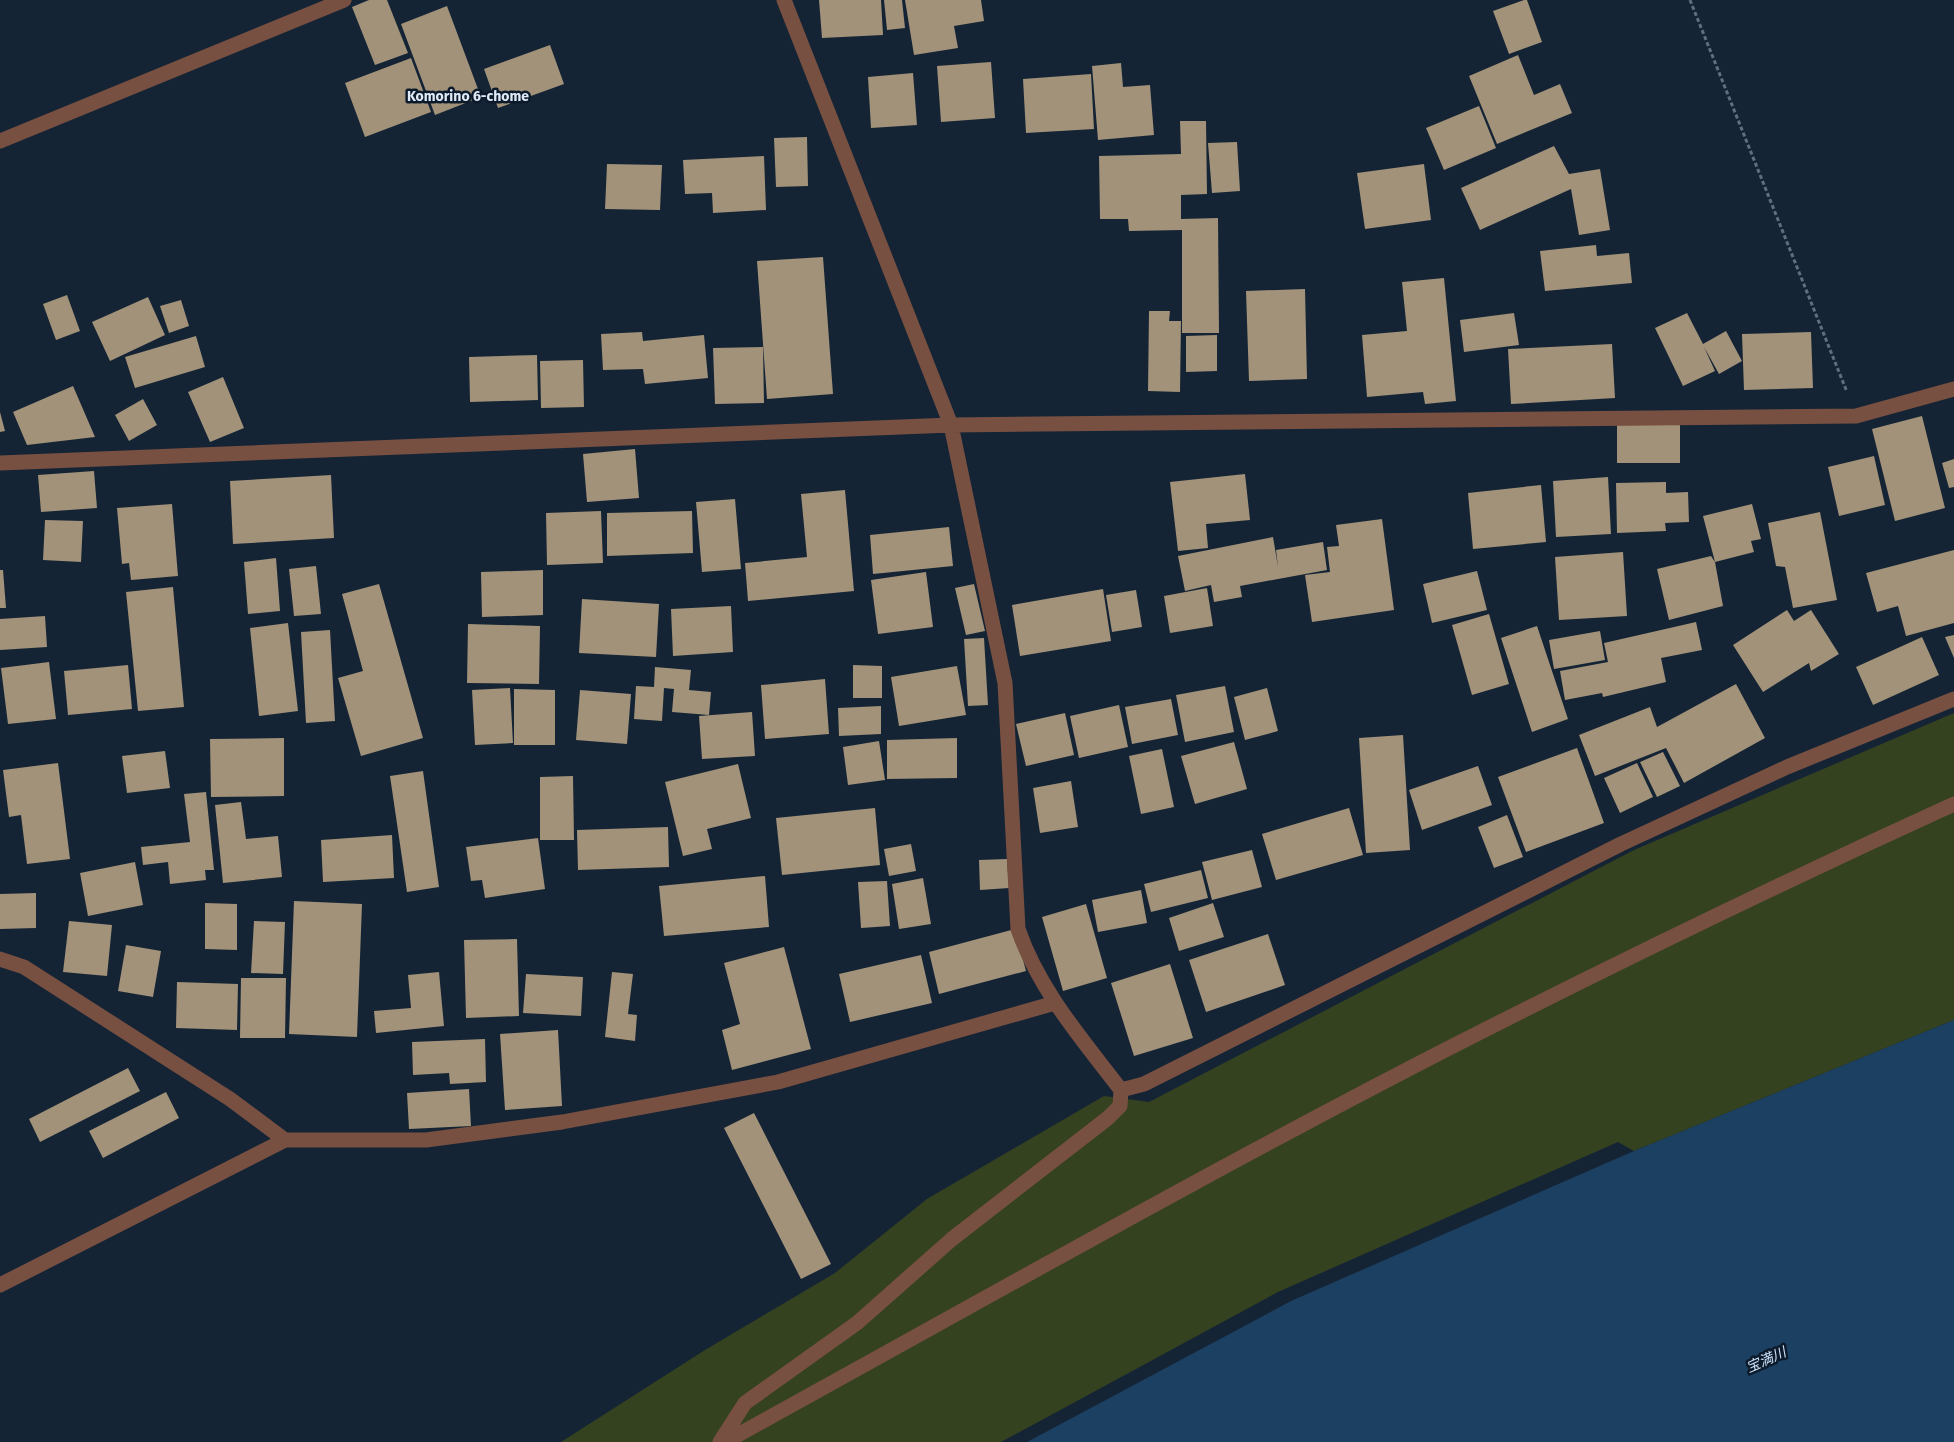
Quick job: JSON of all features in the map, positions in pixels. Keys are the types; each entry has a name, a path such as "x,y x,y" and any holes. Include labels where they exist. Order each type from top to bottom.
{"street":[{"path":"0,141 344,0"},
{"path":"720,1442 745,1403 857,1323 952,1239 1108,1118 1120,1106 1120,1090 1055,1003 1026,953 1018,929 1005,683 951,424 784,0"},
{"path":"0,462 951,424 1856,416 1954,389"},
{"path":"1120,1090 1144,1084 1630,840 1787,767 1954,699"},
{"path":"726,1442 1272,1141 1453,1046 1809,870 1954,804"},
{"path":"0,959 32,972 230,1099 285,1140"},
{"path":"0,1286 285,1140 426,1140 562,1122 778,1082 1055,1003"}],"path":[{"path":"1690,0 1856,416"}],"green space":[{"path":"1954,713 1954,1020 1634,1151 1618,1142 1278,1292 1001,1442 561,1442 705,1350 835,1273 927,1199 1104,1096 1149,1102 1634,850"}],"water":[{"name":"宝満川","path":"1954,1020 1954,1442 1027,1442 1291,1301 1634,1151"}],"building":[{"path":"369,0 387,0 408,53 375,65 352,7"},
{"path":"819,0 881,0 883,35 822,38"},
{"path":"884,0 902,0 905,28 887,30"},
{"path":"905,0 981,0 984,21 954,26 958,48 914,55"},
{"path":"1527,0 1542,42 1509,54 1493,11"},
{"path":"447,6 481,97 435,115 401,24"},
{"path":"550,45 564,84 498,108 484,69"},
{"path":"1518,55 1534,95 1560,84 1572,113 1497,144 1469,76"},
{"path":"411,58 431,112 365,137 345,83"},
{"path":"991,62 995,118 941,122 937,66"},
{"path":"1121,63 1123,87 1150,85 1154,135 1098,140 1092,66"},
{"path":"913,73 917,125 871,128 868,77"},
{"path":"1091,74 1094,129 1026,133 1023,79"},
{"path":"1479,106 1496,148 1444,170 1426,128"},
{"path":"1180,121 1206,121 1207,194 1181,195 1181,219 1218,218 1219,333 1182,333 1182,230 1129,231 1128,219 1100,219 1099,156 1181,154"},
{"path":"807,137 808,186 776,187 774,138"},
{"path":"1237,142 1240,191 1212,193 1208,143"},
{"path":"1554,146 1569,174 1600,169 1610,230 1579,235 1571,189 1480,230 1461,188"},
{"path":"764,156 766,210 713,213 712,193 685,194 683,160"},
{"path":"607,164 662,165 660,210 605,209"},
{"path":"1424,164 1431,220 1365,229 1357,173"},
{"path":"1596,245 1597,256 1629,253 1632,283 1545,291 1540,251"},
{"path":"823,257 833,394 767,399 757,261"},
{"path":"1444,278 1456,401 1425,404 1423,392 1367,397 1362,335 1407,331 1402,282"},
{"path":"1305,289 1307,379 1249,381 1246,291"},
{"path":"67,295 80,331 56,340 43,304"},
{"path":"148,297 165,335 110,361 92,322"},
{"path":"181,300 189,326 169,333 160,306"},
{"path":"1149,311 1170,311 1169,321 1181,321 1180,392 1148,391"},
{"path":"1514,313 1519,345 1464,352 1460,320"},
{"path":"1687,313 1703,344 1726,331 1742,361 1719,374 1704,347 1715,371 1683,386 1655,328"},
{"path":"642,332 643,341 704,335 708,378 645,384 643,369 603,370 601,334"},
{"path":"1811,332 1813,388 1744,390 1742,334"},
{"path":"1217,335 1217,371 1186,372 1186,336"},
{"path":"196,336 205,367 135,388 125,357"},
{"path":"1612,344 1615,398 1511,404 1508,349"},
{"path":"763,347 764,403 715,404 713,348"},
{"path":"537,355 538,400 470,402 469,357"},
{"path":"583,360 584,407 541,408 540,361"},
{"path":"223,377 244,428 210,442 188,392"},
{"path":"73,386 95,437 27,445 13,412"},
{"path":"143,399 157,425 129,441 115,415"},
{"path":"0,412 5,431 0,432"},
{"path":"1922,416 1945,508 1895,521 1872,429"},
{"path":"1617,425 1680,425 1680,463 1617,463"},
{"path":"635,449 639,498 587,502 583,454"},
{"path":"1874,456 1885,505 1839,516 1828,467"},
{"path":"1954,459 1954,487 1949,488 1942,463"},
{"path":"94,471 97,508 41,512 38,475"},
{"path":"1245,474 1250,520 1206,524 1208,548 1178,551 1170,482"},
{"path":"331,475 334,538 233,544 230,481"},
{"path":"1608,477 1611,534 1556,537 1553,481"},
{"path":"1666,482 1666,493 1688,492 1689,522 1665,523 1666,531 1617,533 1616,483"},
{"path":"1541,485 1546,542 1473,549 1468,493"},
{"path":"845,490 854,591 748,601 745,563 807,557 801,494"},
{"path":"735,499 741,569 702,572 696,502"},
{"path":"172,504 178,576 131,580 129,563 122,564 117,508"},
{"path":"1752,504 1761,539 1751,541 1754,552 1715,562 1703,516"},
{"path":"601,511 603,563 547,565 546,513"},
{"path":"692,511 693,553 607,556 607,513"},
{"path":"1820,512 1837,600 1793,608 1785,567 1776,566 1768,523"},
{"path":"1382,519 1394,610 1312,622 1305,575 1330,572 1327,547 1339,546 1336,525"},
{"path":"45,520 83,521 81,562 43,560"},
{"path":"949,527 953,566 873,574 870,535"},
{"path":"1273,537 1278,567 1276,550 1323,542 1327,570 1240,586 1242,597 1214,602 1211,585 1185,591 1178,556"},
{"path":"1954,550 1954,623 1906,636 1898,606 1877,612 1866,573"},
{"path":"1623,552 1627,616 1559,620 1555,557"},
{"path":"1711,556 1715,562 1723,606 1669,620 1657,569"},
{"path":"276,558 280,611 248,614 244,562"},
{"path":"316,566 321,614 294,616 289,569"},
{"path":"0,570 3,570 6,608 0,608"},
{"path":"543,570 543,615 482,617 481,572"},
{"path":"1477,571 1487,610 1432,623 1423,584"},
{"path":"926,572 933,627 878,634 871,580"},
{"path":"379,584 423,738 361,756 338,678 363,671 342,594"},
{"path":"974,584 985,631 966,635 955,588"},
{"path":"173,587 184,707 138,711 126,592"},
{"path":"1207,588 1213,626 1170,633 1164,596"},
{"path":"1103,589 1111,641 1020,656 1012,605"},
{"path":"1136,590 1142,627 1112,632 1106,595"},
{"path":"582,599 659,604 656,657 579,653"},
{"path":"731,606 733,652 673,656 671,609"},
{"path":"1787,610 1794,621 1811,610 1839,654 1811,671 1809,663 1763,692 1733,645"},
{"path":"1489,614 1509,684 1472,695 1452,625"},
{"path":"45,616 47,647 0,650 0,619"},
{"path":"1696,622 1702,650 1661,658 1666,682 1603,697 1602,693 1565,700 1560,671 1608,662 1604,643"},
{"path":"288,623 298,711 259,716 250,628"},
{"path":"468,624 540,626 539,684 467,683"},
{"path":"1537,626 1568,719 1532,732 1501,638"},
{"path":"330,630 335,721 306,723 301,632"},
{"path":"1600,631 1605,660 1554,669 1549,640"},
{"path":"1954,635 1954,658 1945,637"},
{"path":"1922,637 1939,675 1873,705 1856,667"},
{"path":"984,638 988,705 968,706 964,639"},
{"path":"49,662 56,719 8,724 1,668"},
{"path":"128,665 132,709 68,715 64,671"},
{"path":"853,665 882,666 882,698 853,698"},
{"path":"957,666 966,715 899,726 891,677"},
{"path":"655,667 691,670 689,690 711,692 709,715 672,712 674,689 664,688 662,721 634,719 636,686 654,687"},
{"path":"825,679 829,734 765,739 761,685"},
{"path":"1736,684 1765,738 1684,783 1666,748 1595,776 1579,735 1650,707 1657,727"},
{"path":"1225,686 1234,732 1185,742 1176,695"},
{"path":"510,688 513,743 475,745 472,690"},
{"path":"1267,688 1278,731 1245,740 1234,697"},
{"path":"514,689 555,690 555,745 514,745"},
{"path":"580,690 631,694 627,744 576,740"},
{"path":"1171,699 1178,735 1132,744 1125,707"},
{"path":"1119,705 1128,747 1079,758 1070,716"},
{"path":"881,706 881,734 839,736 838,708"},
{"path":"752,712 755,756 702,759 699,716"},
{"path":"1065,713 1074,755 1026,766 1016,724"},
{"path":"1403,735 1410,850 1366,853 1359,738"},
{"path":"284,738 284,796 211,797 210,739"},
{"path":"957,738 957,778 887,779 887,740"},
{"path":"879,741 885,780 848,785 843,747"},
{"path":"1234,742 1247,789 1195,804 1181,756"},
{"path":"1577,748 1604,823 1526,852 1498,777"},
{"path":"1162,749 1174,807 1141,814 1129,756"},
{"path":"165,751 170,788 127,793 122,756"},
{"path":"1663,752 1680,786 1657,797 1640,762"},
{"path":"58,763 70,859 27,864 21,815 9,817 3,770"},
{"path":"1637,763 1653,797 1620,813 1604,778"},
{"path":"738,764 751,818 707,829 712,849 683,856 665,782"},
{"path":"1478,766 1492,805 1422,830 1409,790"},
{"path":"423,771 439,887 407,892 390,776"},
{"path":"573,776 574,840 540,840 540,777"},
{"path":"1071,781 1078,827 1040,833 1033,788"},
{"path":"206,792 214,870 205,870 206,880 170,884 168,862 143,865 141,847 190,842 184,794"},
{"path":"241,802 246,839 278,836 282,877 223,883 215,805"},
{"path":"875,808 880,865 782,875 776,818"},
{"path":"1349,808 1363,855 1276,880 1262,834"},
{"path":"1507,815 1523,857 1494,868 1478,827"},
{"path":"668,827 669,867 578,870 577,830"},
{"path":"392,835 394,878 323,882 321,840"},
{"path":"538,838 545,889 485,898 482,880 471,881 466,847"},
{"path":"911,844 916,871 889,876 884,849"},
{"path":"1252,850 1262,887 1212,900 1202,862"},
{"path":"1007,859 1009,888 980,890 979,860"},
{"path":"135,862 143,905 88,916 80,873"},
{"path":"1201,870 1208,898 1151,912 1144,884"},
{"path":"765,876 769,927 664,936 659,886"},
{"path":"923,878 931,924 899,929 892,884"},
{"path":"887,881 890,926 861,928 858,882"},
{"path":"1141,890 1147,923 1098,932 1092,900"},
{"path":"36,893 36,928 0,929 0,894"},
{"path":"294,901 362,904 357,1037 289,1034"},
{"path":"205,903 237,904 237,950 205,949"},
{"path":"1213,903 1224,937 1179,951 1169,918"},
{"path":"1086,904 1107,978 1063,991 1042,917"},
{"path":"69,921 112,925 107,976 63,972"},
{"path":"254,921 285,922 283,974 251,973"},
{"path":"1015,929 1026,971 939,994 929,952"},
{"path":"1268,934 1285,985 1206,1012 1189,960"},
{"path":"517,939 519,1016 466,1018 464,940"},
{"path":"126,945 161,951 153,997 118,991"},
{"path":"784,947 811,1049 732,1070 722,1030 740,1024 724,963"},
{"path":"921,955 932,1003 850,1022 839,974"},
{"path":"1170,964 1193,1038 1134,1056 1111,983"},
{"path":"439,972 444,1026 376,1033 374,1011 411,1008 408,975"},
{"path":"612,972 633,974 628,1014 637,1015 635,1041 605,1037"},
{"path":"526,974 583,977 581,1016 523,1013"},
{"path":"241,978 286,978 285,1038 240,1038"},
{"path":"177,982 238,984 237,1030 176,1028"},
{"path":"558,1030 562,1106 505,1110 500,1034"},
{"path":"485,1039 486,1082 450,1084 449,1073 413,1075 412,1042"},
{"path":"128,1068 140,1091 40,1142 29,1119"},
{"path":"469,1089 471,1126 409,1129 407,1093"},
{"path":"166,1092 179,1118 103,1158 89,1131"},
{"path":"754,1113 831,1264 801,1279 724,1128"}],"district":[{"name":"Komorino 6-chome","path":"468,96"}]}
